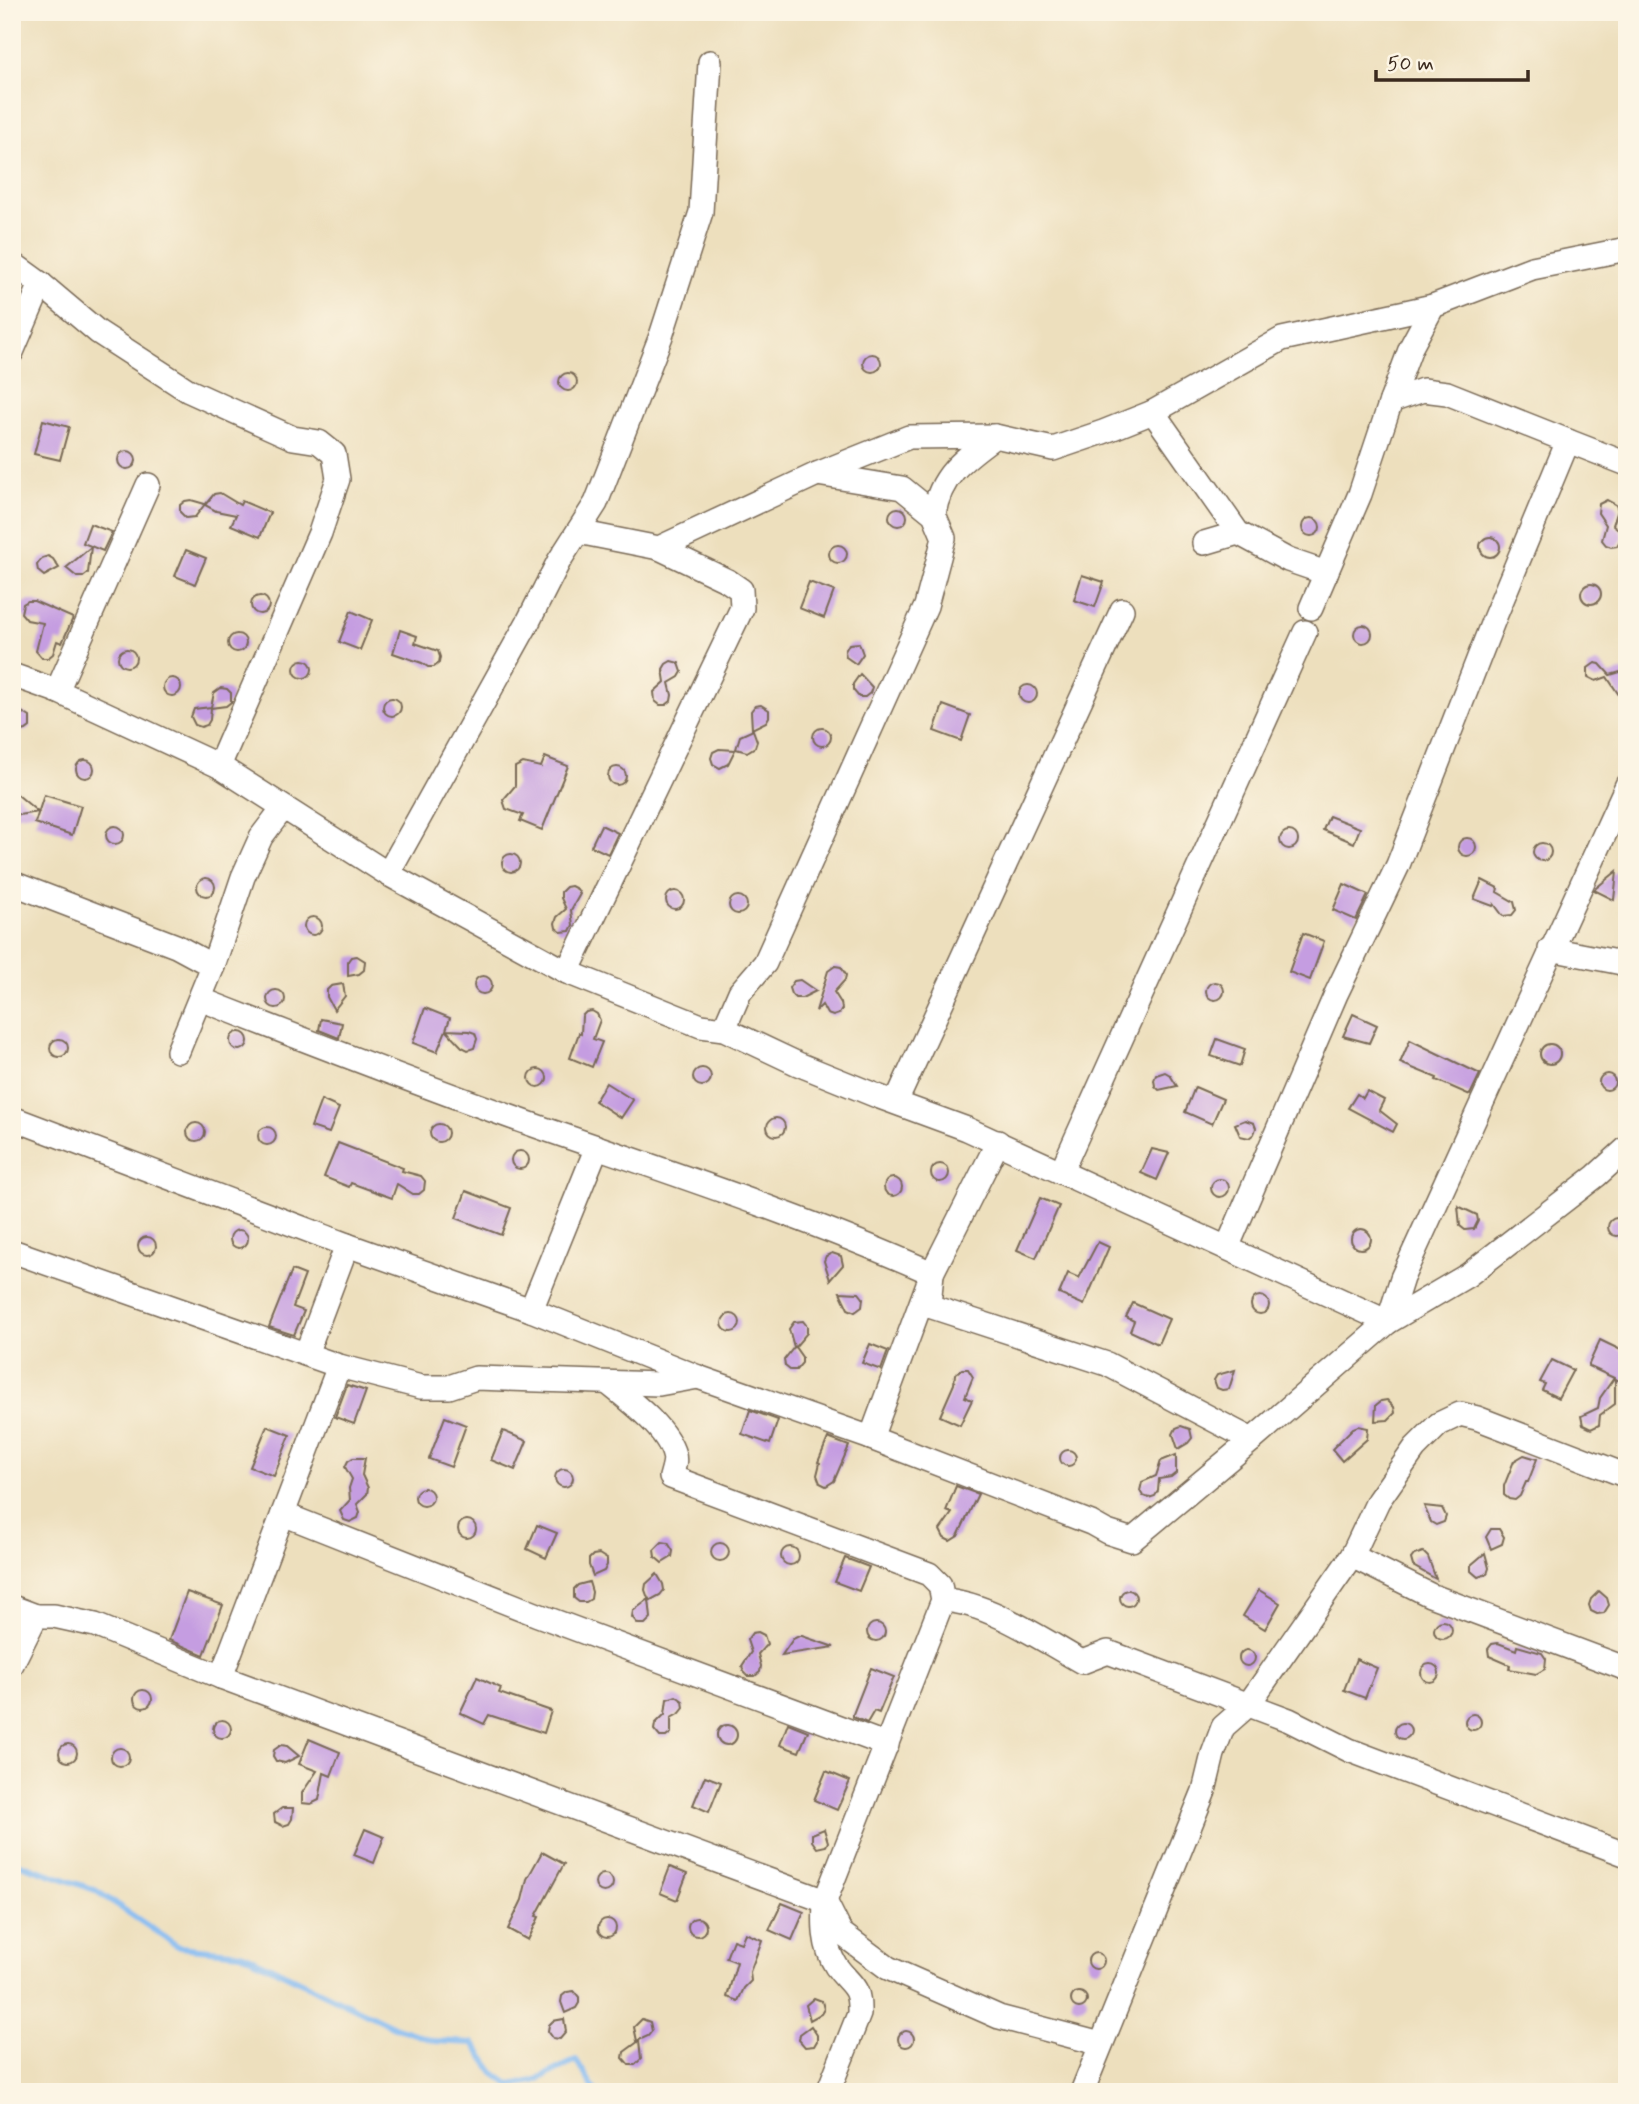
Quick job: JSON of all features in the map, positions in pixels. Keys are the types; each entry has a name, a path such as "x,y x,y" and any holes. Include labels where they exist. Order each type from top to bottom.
{"street":[{"path":"387,874 528,622 559,561 596,503 656,349 701,212 709,62"},
{"path":"659,548 817,474 909,437 995,436 1053,449 1153,412 1282,339 1433,306 1532,268 1627,249"},
{"path":"12,263 98,332 189,391 293,438 319,442 334,454 338,479 320,533 219,766"},
{"path":"12,352 41,284"},
{"path":"1311,608 1360,494 1411,347 1433,306"},
{"path":"1391,401 1423,390 1447,393 1627,464"},
{"path":"1153,412 1238,533 1288,560 1326,573"},
{"path":"934,514 944,480 966,457 995,436"},
{"path":"1227,1248 1336,994 1398,865 1494,619 1568,441"},
{"path":"724,1029 740,992 765,963 926,606 944,537 934,514 902,488 817,474"},
{"path":"57,691 148,485"},
{"path":"567,972 742,608 741,590 659,548 578,531"},
{"path":"1205,543 1238,533"},
{"path":"896,1102 1122,610"},
{"path":"1061,1172 1305,632"},
{"path":"12,675 57,691 219,766 387,874 567,972 701,1026 724,1029 798,1063 998,1142 1388,1322"},
{"path":"1388,1322 1402,1278 1627,785"},
{"path":"178,1051 213,965 243,877 261,837 283,807"},
{"path":"12,883 176,946 213,965"},
{"path":"1550,949 1622,963 1627,967"},
{"path":"200,999 334,1052 778,1210 932,1273"},
{"path":"12,1118 347,1245 531,1310 698,1377 871,1438 1132,1540 1388,1322 1468,1275 1596,1176 1627,1148"},
{"path":"871,1438 932,1273 998,1142"},
{"path":"531,1310 597,1147"},
{"path":"306,1354 347,1245"},
{"path":"12,1251 339,1366 421,1387 449,1387 476,1378 659,1384 698,1377"},
{"path":"932,1273 929,1306 1107,1364 1252,1440"},
{"path":"221,1677 339,1366"},
{"path":"608,1383 663,1435 675,1457 671,1477 929,1574 940,1585 943,1600 825,1900 824,1930 828,1947 836,1965 856,1988 860,2001 859,2014 828,2092"},
{"path":"1082,2092 1204,1791 1223,1727 1248,1704 1352,1556 1378,1501 1415,1448 1439,1424 1460,1414 1477,1418 1627,1476"},
{"path":"283,1514 538,1615 887,1745"},
{"path":"1352,1556 1430,1595 1627,1669"},
{"path":"943,1600 960,1601 980,1609 1082,1662 1108,1652 1289,1720 1349,1750 1627,1855"},
{"path":"12,1606 36,1616 54,1616 95,1625 221,1677 825,1900 841,1933 888,1968 999,2017 1101,2044"},
{"path":"12,1664 36,1616"}],"building":[{"path":"868,354 876,354 881,363 879,370 868,372 863,367 863,359"},
{"path":"564,373 572,373 577,382 575,389 564,391 559,386 559,378"},
{"path":"43,420 69,427 60,460 34,454"},
{"path":"123,451 131,451 136,460 134,467 123,469 118,464 118,456"},
{"path":"220,493 240,505 242,501 270,513 260,537 231,525 236,515 216,511 205,505 214,494"},
{"path":"191,500 205,504 195,517 186,518 180,512 180,505"},
{"path":"1607,500 1616,505 1618,510 1613,525 1621,531 1622,537 1617,546 1611,547 1602,540 1606,525 1598,513 1599,504"},
{"path":"894,508 902,508 907,517 905,524 894,526 889,521 889,513"},
{"path":"1311,518 1317,521 1320,527 1317,533 1311,536 1305,533 1302,527 1305,521"},
{"path":"90,524 112,532 103,551 83,543"},
{"path":"1490,537 1497,540 1500,547 1497,554 1490,557 1483,554 1480,547 1483,540"},
{"path":"834,545 842,545 847,554 845,561 834,563 829,558 829,550"},
{"path":"91,547 88,573 77,577 66,568"},
{"path":"186,550 206,558 195,584 175,576"},
{"path":"48,556 59,568 44,576 38,571 37,565 42,558"},
{"path":"1082,575 1104,582 1095,607 1074,600"},
{"path":"809,582 834,591 824,618 799,608"},
{"path":"1591,584 1598,587 1601,594 1598,601 1591,604 1584,601 1581,594 1584,587"},
{"path":"256,596 264,596 269,605 267,612 256,614 251,609 251,601"},
{"path":"34,601 73,618 62,643 57,641 53,654 48,658 42,658 36,651 43,623 27,620 21,613 23,604"},
{"path":"351,611 372,620 360,650 339,642"},
{"path":"1363,625 1369,628 1372,634 1369,640 1363,643 1357,640 1354,634 1357,628"},
{"path":"400,630 417,636 415,643 438,651 439,663 428,667 393,653"},
{"path":"233,634 241,634 246,643 244,650 233,652 228,647 228,639"},
{"path":"859,643 863,654 856,664 846,657 845,651 849,644"},
{"path":"123,649 131,649 136,658 134,665 123,667 118,662 118,654"},
{"path":"299,660 307,660 312,669 310,676 299,678 294,673 294,665"},
{"path":"671,661 679,663 682,672 669,683 671,701 660,705 655,701 654,692 665,682 663,669"},
{"path":"1595,663 1600,664 1610,675 1627,670 1627,707 1607,677 1596,681 1588,677 1588,668"},
{"path":"860,674 872,687 865,697 859,697 853,690 853,684"},
{"path":"168,678 176,678 181,687 179,694 168,696 163,691 163,683"},
{"path":"1024,685 1032,685 1037,694 1035,701 1024,703 1019,698 1019,690"},
{"path":"221,688 231,693 231,702 226,706 211,708 207,725 195,725 191,717 194,709 211,707 214,693"},
{"path":"388,698 396,698 401,707 399,714 388,716 383,711 383,703"},
{"path":"761,705 769,710 769,717 766,722 752,729 751,711 755,706"},
{"path":"943,705 970,715 961,741 934,731"},
{"path":"22,712 30,717 30,727 14,733 14,717"},
{"path":"818,728 826,728 831,737 829,744 818,746 813,741 813,733"},
{"path":"753,730 757,741 755,747 747,752 736,749 740,736"},
{"path":"719,749 735,750 728,764 720,768 713,764 711,758 713,752"},
{"path":"545,757 568,766 542,830 520,821 523,815 506,809 503,800 515,786 515,767 523,763 541,767"},
{"path":"81,760 89,760 94,769 92,776 81,778 76,773 76,765"},
{"path":"613,767 621,767 626,776 624,783 613,785 608,780 608,772"},
{"path":"12,790 38,812 12,816"},
{"path":"44,795 81,806 72,835 35,823"},
{"path":"1329,816 1360,828 1354,843 1323,830"},
{"path":"601,825 618,833 608,854 591,846"},
{"path":"111,826 119,826 124,835 122,842 111,844 106,839 106,831"},
{"path":"1285,831 1293,831 1298,840 1296,847 1285,849 1280,844 1280,836"},
{"path":"1463,838 1471,838 1476,847 1474,854 1463,856 1458,851 1458,843"},
{"path":"1538,843 1546,843 1551,852 1549,859 1538,861 1533,856 1533,848"},
{"path":"507,854 515,854 520,863 518,870 507,872 502,867 502,859"},
{"path":"1617,871 1614,900 1594,890 1596,888"},
{"path":"202,878 210,878 215,887 213,894 202,896 197,891 197,883"},
{"path":"1482,880 1498,888 1497,892 1514,902 1516,910 1512,915 1503,916 1494,904 1493,906 1474,899"},
{"path":"1344,884 1368,895 1356,920 1333,910"},
{"path":"571,886 580,894 571,910 573,925 570,931 561,932 555,923 557,917 566,909 561,892"},
{"path":"671,891 679,891 684,900 682,907 671,909 666,904 666,896"},
{"path":"734,896 742,896 747,905 745,912 734,914 729,909 729,901"},
{"path":"309,917 317,917 322,926 320,933 309,935 304,930 304,922"},
{"path":"1303,933 1324,941 1310,980 1289,972"},
{"path":"357,956 365,961 364,970 348,976 348,961"},
{"path":"835,966 841,967 846,975 834,992 842,1009 839,1014 833,1016 827,1014 822,1005 816,1011 828,971"},
{"path":"479,976 487,976 492,985 490,992 479,994 474,989 474,981"},
{"path":"800,980 816,991 802,998 795,998 789,988 794,981"},
{"path":"1211,982 1219,982 1224,991 1222,998 1211,1000 1206,995 1206,987"},
{"path":"343,984 345,996 334,1010 327,997 327,990 331,986"},
{"path":"272,990 280,990 285,999 283,1006 272,1008 267,1003 267,995"},
{"path":"425,1008 450,1018 437,1052 413,1043"},
{"path":"592,1011 600,1020 593,1039 602,1042 592,1067 570,1058 579,1033 581,1034 582,1016"},
{"path":"1353,1014 1377,1025 1369,1043 1343,1036"},
{"path":"321,1019 342,1023 339,1038 319,1030"},
{"path":"446,1030 475,1033 477,1039 474,1048 468,1050 462,1047"},
{"path":"235,1032 243,1032 248,1041 246,1048 235,1050 230,1045 230,1037"},
{"path":"55,1039 63,1039 68,1048 66,1055 55,1057 50,1052 50,1044"},
{"path":"1217,1039 1245,1049 1240,1066 1211,1056"},
{"path":"1410,1040 1480,1074 1470,1095 1400,1063"},
{"path":"1550,1044 1557,1047 1560,1054 1557,1061 1550,1064 1543,1061 1540,1054 1543,1047"},
{"path":"698,1068 706,1068 711,1077 709,1084 698,1086 693,1081 693,1073"},
{"path":"534,1069 542,1069 547,1078 545,1085 534,1087 529,1082 529,1074"},
{"path":"1165,1072 1177,1086 1159,1090 1154,1080 1156,1075"},
{"path":"1604,1074 1610,1074 1615,1082 1613,1088 1604,1090 1599,1085 1599,1079"},
{"path":"606,1083 633,1100 621,1118 595,1101"},
{"path":"1195,1087 1223,1099 1212,1124 1185,1112"},
{"path":"1367,1091 1384,1100 1379,1110 1397,1124 1393,1132 1348,1108 1357,1094 1363,1098"},
{"path":"321,1100 339,1108 329,1133 311,1127"},
{"path":"772,1118 780,1118 785,1127 783,1134 772,1136 767,1131 767,1123"},
{"path":"1245,1120 1254,1123 1256,1128 1249,1138 1240,1136 1235,1124"},
{"path":"192,1123 200,1123 205,1132 203,1139 192,1141 187,1136 187,1128"},
{"path":"435,1124 443,1124 448,1133 446,1140 435,1142 430,1137 430,1129"},
{"path":"263,1127 271,1127 276,1136 274,1143 263,1145 258,1140 258,1132"},
{"path":"338,1143 403,1168 402,1171 421,1176 425,1181 424,1190 413,1194 397,1184 392,1198 351,1183 349,1187 324,1177"},
{"path":"1152,1149 1169,1153 1157,1180 1141,1173"},
{"path":"516,1151 524,1151 529,1160 527,1167 516,1169 511,1164 511,1156"},
{"path":"936,1164 944,1164 949,1173 947,1180 936,1182 931,1177 931,1169"},
{"path":"889,1178 897,1178 902,1187 900,1194 889,1196 884,1191 884,1183"},
{"path":"1220,1179 1227,1181 1227,1195 1220,1197 1213,1195 1211,1188 1213,1181"},
{"path":"466,1191 511,1208 501,1235 456,1218"},
{"path":"1040,1198 1059,1206 1036,1258 1017,1250"},
{"path":"1458,1206 1477,1215 1478,1221 1474,1229 1465,1230 1460,1226"},
{"path":"1613,1218 1621,1218 1626,1227 1624,1234 1613,1236 1608,1231 1608,1223"},
{"path":"1361,1229 1368,1232 1371,1239 1368,1246 1361,1249 1354,1246 1351,1239 1354,1232"},
{"path":"235,1230 243,1230 248,1239 246,1246 235,1248 230,1243 230,1235"},
{"path":"143,1237 151,1237 156,1246 154,1253 143,1255 138,1250 138,1242"},
{"path":"1098,1242 1109,1247 1084,1305 1059,1294 1068,1273 1079,1278"},
{"path":"832,1253 841,1256 843,1265 830,1280 824,1261 826,1256"},
{"path":"292,1270 305,1275 293,1307 304,1311 294,1335 269,1327"},
{"path":"840,1292 859,1293 863,1298 862,1307 855,1312 848,1309"},
{"path":"1260,1296 1266,1299 1269,1305 1266,1311 1260,1314 1254,1311 1251,1305 1254,1299"},
{"path":"1133,1303 1169,1319 1158,1344 1130,1331 1134,1321 1126,1317"},
{"path":"727,1314 735,1314 740,1323 738,1330 727,1332 722,1327 722,1319"},
{"path":"803,1321 807,1326 807,1333 795,1347 802,1357 802,1363 796,1370 790,1370 785,1366 784,1360 794,1347 789,1329 794,1322"},
{"path":"1600,1340 1627,1353 1627,1384 1615,1379 1615,1404 1600,1415 1599,1425 1591,1429 1583,1425 1581,1416 1598,1408 1600,1398 1614,1378 1588,1366"},
{"path":"870,1344 888,1351 881,1370 862,1363"},
{"path":"1552,1360 1573,1370 1558,1398 1542,1390 1545,1384 1540,1382"},
{"path":"962,1369 968,1369 973,1377 965,1397 972,1400 960,1425 940,1416 954,1384 955,1374"},
{"path":"1235,1370 1229,1389 1217,1388 1214,1380 1217,1375"},
{"path":"347,1385 366,1391 354,1424 335,1417"},
{"path":"1387,1400 1394,1407 1395,1413 1388,1420 1375,1421 1376,1405"},
{"path":"750,1410 778,1420 770,1444 742,1434"},
{"path":"445,1417 466,1425 451,1467 429,1459"},
{"path":"267,1426 290,1435 274,1476 250,1467"},
{"path":"1181,1426 1190,1429 1192,1438 1178,1449 1173,1434 1176,1428"},
{"path":"1358,1426 1368,1428 1367,1439 1342,1461 1332,1449"},
{"path":"503,1431 527,1441 515,1470 491,1460"},
{"path":"828,1438 849,1446 834,1481 826,1486 820,1483 817,1475 818,1462"},
{"path":"1068,1450 1074,1452 1074,1464 1068,1466 1062,1464 1060,1458 1062,1452"},
{"path":"1176,1455 1176,1473 1171,1477 1159,1479 1155,1496 1143,1496 1140,1491 1142,1482 1156,1476 1161,1461"},
{"path":"1524,1455 1537,1459 1520,1496 1515,1500 1509,1499 1504,1495 1504,1486 1514,1461"},
{"path":"353,1458 365,1458 362,1475 368,1488 367,1494 357,1504 360,1512 358,1518 350,1522 344,1520 340,1511 350,1500 349,1488 352,1479 345,1467"},
{"path":"560,1469 568,1469 573,1478 571,1485 560,1487 555,1482 555,1474"},
{"path":"956,1486 978,1494 958,1536 950,1541 944,1538 940,1530 952,1513 946,1511"},
{"path":"420,1488 428,1488 433,1497 431,1504 420,1506 415,1501 415,1493"},
{"path":"1424,1506 1442,1508 1446,1516 1444,1522 1436,1525 1431,1522"},
{"path":"463,1520 471,1520 476,1529 474,1536 463,1538 458,1533 458,1525"},
{"path":"537,1525 557,1533 546,1558 527,1549"},
{"path":"1491,1529 1499,1529 1504,1537 1502,1544 1491,1549 1486,1537"},
{"path":"662,1542 668,1543 673,1551 672,1557 662,1563 655,1557 654,1550"},
{"path":"716,1543 724,1543 729,1552 727,1559 716,1561 711,1556 711,1548"},
{"path":"786,1547 794,1547 799,1556 797,1563 786,1565 781,1560 781,1552"},
{"path":"1423,1552 1428,1557 1436,1579 1413,1566 1411,1559"},
{"path":"1485,1553 1489,1568 1487,1574 1478,1577 1471,1571 1471,1565"},
{"path":"599,1554 607,1559 607,1565 604,1571 593,1576 589,1559"},
{"path":"845,1558 869,1567 859,1591 835,1582"},
{"path":"657,1574 664,1590 649,1601 646,1584"},
{"path":"589,1582 591,1599 579,1602 574,1598 574,1589"},
{"path":"1125,1590 1131,1590 1136,1598 1134,1604 1125,1606 1120,1601 1120,1595"},
{"path":"1259,1590 1280,1603 1265,1629 1243,1616"},
{"path":"1599,1591 1607,1598 1609,1605 1604,1613 1597,1614 1591,1611 1589,1605"},
{"path":"187,1592 223,1605 204,1655 169,1640"},
{"path":"649,1599 651,1618 645,1624 638,1624 632,1617 633,1611"},
{"path":"1443,1621 1449,1624 1452,1630 1449,1636 1443,1639 1437,1636 1434,1630 1437,1624"},
{"path":"872,1623 880,1623 885,1632 883,1639 872,1641 867,1636 867,1628"},
{"path":"752,1633 764,1635 767,1644 758,1654 760,1672 755,1676 748,1676 742,1666 751,1652 747,1640"},
{"path":"799,1636 834,1647 782,1655 793,1639"},
{"path":"1498,1643 1516,1650 1517,1646 1542,1653 1546,1659 1545,1669 1536,1674 1509,1669 1510,1665 1489,1656 1488,1649 1492,1644"},
{"path":"1244,1650 1250,1650 1255,1658 1253,1664 1244,1666 1239,1661 1239,1655"},
{"path":"1356,1659 1377,1668 1365,1698 1344,1690"},
{"path":"1430,1664 1436,1667 1439,1673 1436,1679 1430,1682 1424,1679 1421,1673 1424,1667"},
{"path":"871,1668 894,1677 879,1713 874,1711 867,1723 853,1717 853,1714"},
{"path":"477,1677 501,1688 499,1693 551,1711 544,1733 489,1715 484,1724 460,1713"},
{"path":"139,1690 147,1690 152,1699 150,1706 139,1708 134,1703 134,1695"},
{"path":"676,1696 683,1701 684,1708 671,1718 671,1733 660,1737 654,1730 655,1724 665,1714 667,1699"},
{"path":"1470,1714 1476,1714 1481,1722 1479,1728 1470,1730 1465,1725 1465,1719"},
{"path":"218,1720 226,1720 231,1729 229,1736 218,1738 213,1733 213,1725"},
{"path":"788,1723 808,1731 799,1752 780,1745"},
{"path":"1400,1723 1406,1723 1411,1731 1409,1737 1400,1739 1395,1734 1395,1728"},
{"path":"727,1725 734,1728 737,1735 734,1742 727,1745 720,1742 717,1735 720,1728"},
{"path":"309,1739 340,1752 331,1776 324,1773 319,1800 311,1804 302,1803 302,1793 317,1771 299,1764"},
{"path":"64,1744 72,1744 77,1753 75,1760 64,1762 59,1757 59,1749"},
{"path":"281,1745 287,1746 299,1756 285,1763 276,1761 274,1750"},
{"path":"116,1748 124,1748 129,1757 127,1764 116,1766 111,1761 111,1753"},
{"path":"826,1771 850,1781 837,1810 814,1800"},
{"path":"705,1776 721,1782 709,1812 693,1805"},
{"path":"282,1808 293,1808 292,1819 289,1824 283,1826 275,1822 274,1814"},
{"path":"365,1829 384,1837 374,1863 354,1855"},
{"path":"824,1829 828,1842 826,1846 817,1848 812,1841 812,1834"},
{"path":"542,1852 564,1864 536,1916 539,1917 528,1940 508,1929 522,1900 527,1879"},
{"path":"670,1867 687,1874 677,1900 660,1893"},
{"path":"600,1874 608,1874 613,1883 611,1890 600,1892 595,1887 595,1879"},
{"path":"782,1903 804,1912 792,1940 769,1930"},
{"path":"693,1918 701,1918 706,1927 704,1934 693,1936 688,1931 688,1923"},
{"path":"603,1919 611,1919 616,1928 614,1935 603,1937 598,1932 598,1924"},
{"path":"745,1933 762,1940 750,1972 751,1981 738,2001 727,1997 737,1962 726,1958 733,1940 741,1943"},
{"path":"1093,1953 1099,1953 1104,1961 1102,1967 1093,1969 1088,1964 1088,1958"},
{"path":"574,1991 579,1997 579,2003 576,2008 565,2013 562,1996"},
{"path":"1076,1992 1082,1992 1087,2000 1085,2006 1076,2008 1071,2003 1071,1997"},
{"path":"814,1998 822,2001 824,2009 810,2020 806,2005"},
{"path":"564,2019 566,2032 560,2039 553,2038 548,2031 549,2025 553,2021"},
{"path":"642,2019 650,2022 652,2031 637,2041 634,2027"},
{"path":"811,2026 817,2035 817,2041 814,2046 805,2047 799,2040 800,2034"},
{"path":"903,2031 909,2031 914,2039 912,2045 903,2047 898,2042 898,2036"},
{"path":"639,2041 641,2059 635,2065 629,2065 623,2058 624,2052"}],"waterway":[{"path":"12,1861 95,1890 179,1947 241,1953 394,2027 435,2041 473,2043 495,2074 510,2085 534,2081 576,2060 596,2092"}]}
